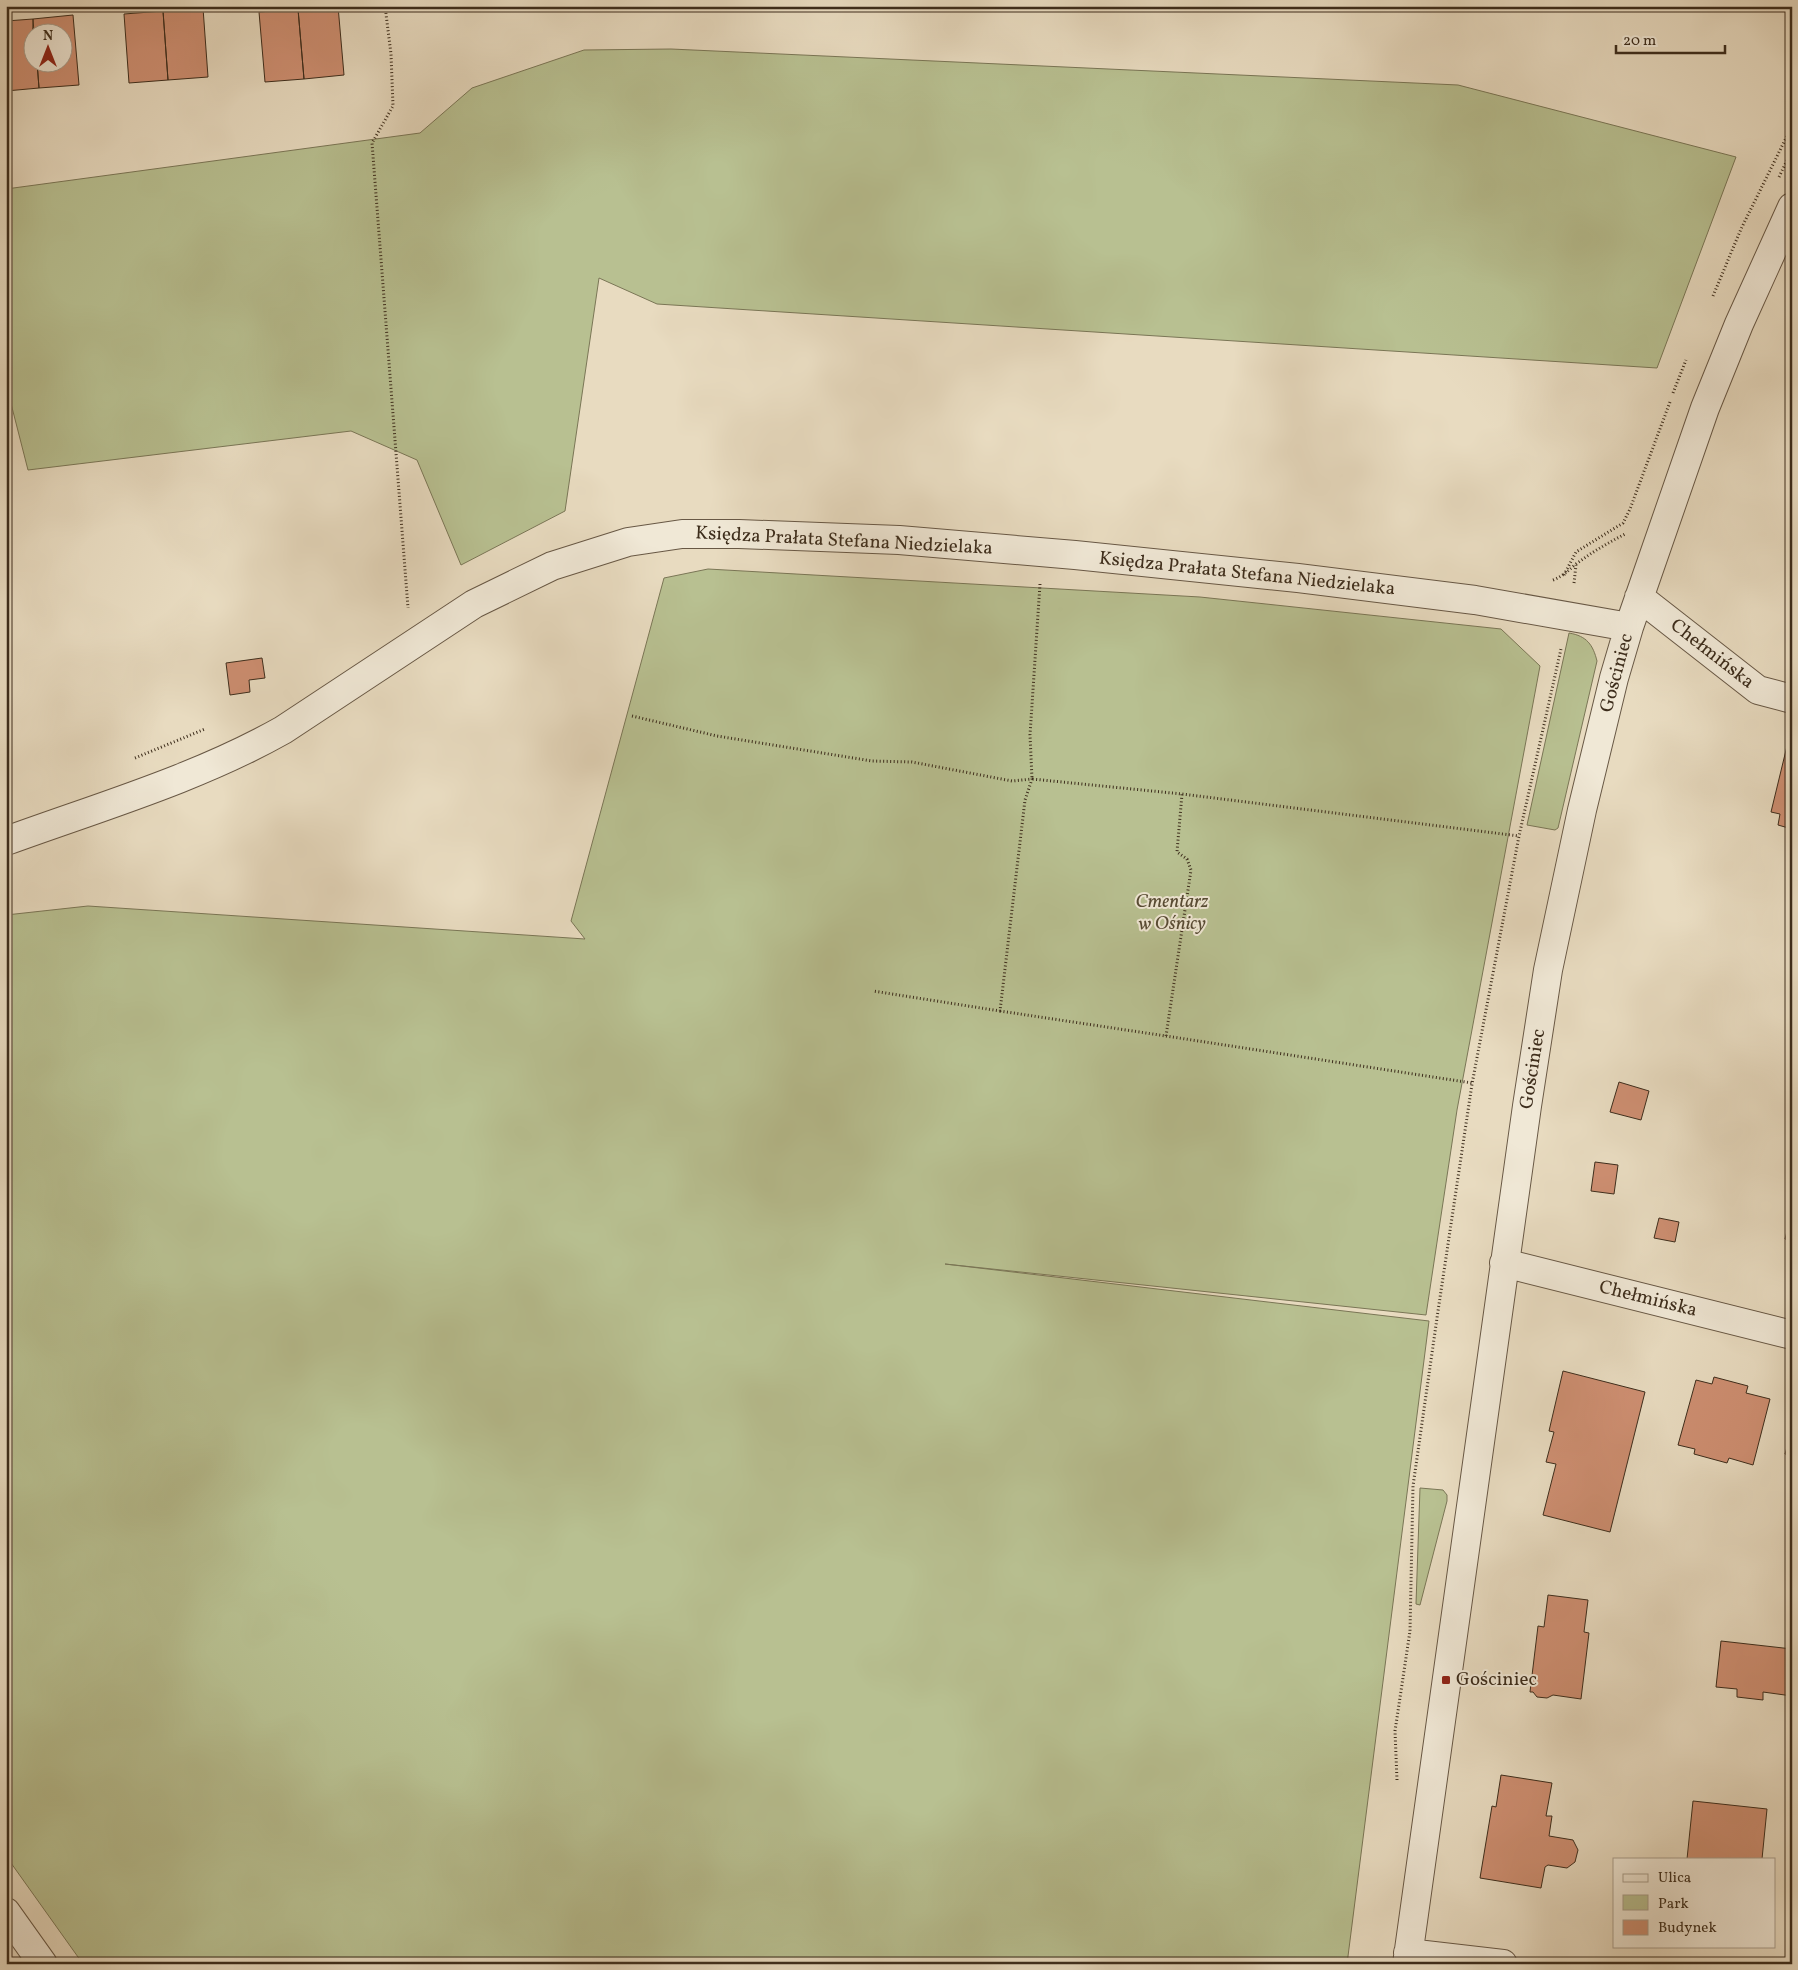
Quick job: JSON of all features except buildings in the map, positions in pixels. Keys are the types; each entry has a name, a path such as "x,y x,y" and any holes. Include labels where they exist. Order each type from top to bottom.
{"street":[{"name":"Gościniec","path":"1408,1958 1504,1263 1548,970 1582,810 1614,678 1629,627 1705,408 1739,324 1792,207"},
{"name":"Księdza Prałata Stefana Niedzielaka","path":"6,841 183,777 261,742 283,730 474,604 552,566 628,542 682,534 740,534 899,540 1075,555 1298,578 1475,600 1629,627"},
{"name":"Chełmińska","path":"1640,597 1758,690 1792,699"},
{"name":"Chełmińska","path":"1504,1263 1792,1335"},
{"path":"6,1912 43,1964"},
{"path":"1408,1958 1503,1964"}],"path":[{"path":"384,6 391,54 393,106 372,143 412,646"},
{"path":"1574,587 1576,564"},
{"path":"1000,1011 1025,800 1032,780 1030,735 1041,582"},
{"path":"632,716 717,736 872,761 912,762 1012,781 1032,780 1182,794 1519,836"},
{"path":"126,761 209,728"},
{"path":"1166,1036 1191,870 1187,859 1177,852 1182,794"},
{"path":"873,991 1472,1084"}],"green space":[{"path":"671,49 1458,85 1736,157 1657,368 657,304 599,278 565,511 461,565 417,460 351,431 28,470 6,384 6,189 420,133 472,88 584,50"},
{"name":"Cmentarz w Ośnicy","path":"708,569 1200,597 1501,629 1540,666 1457,1110 1426,1315 945,1264 1429,1321 1347,1964 83,1964 6,1856 6,915 88,906 585,939 571,921 664,578"},
{"path":"1569,633 1580,636 1588,642 1597,661 1558,828 1555,830 1527,825"},
{"path":"1420,1488 1443,1490 1447,1495 1447,1501 1420,1605 1416,1604"}],"place":[{"name":"Gościniec","path":"1446,1680"}]}
